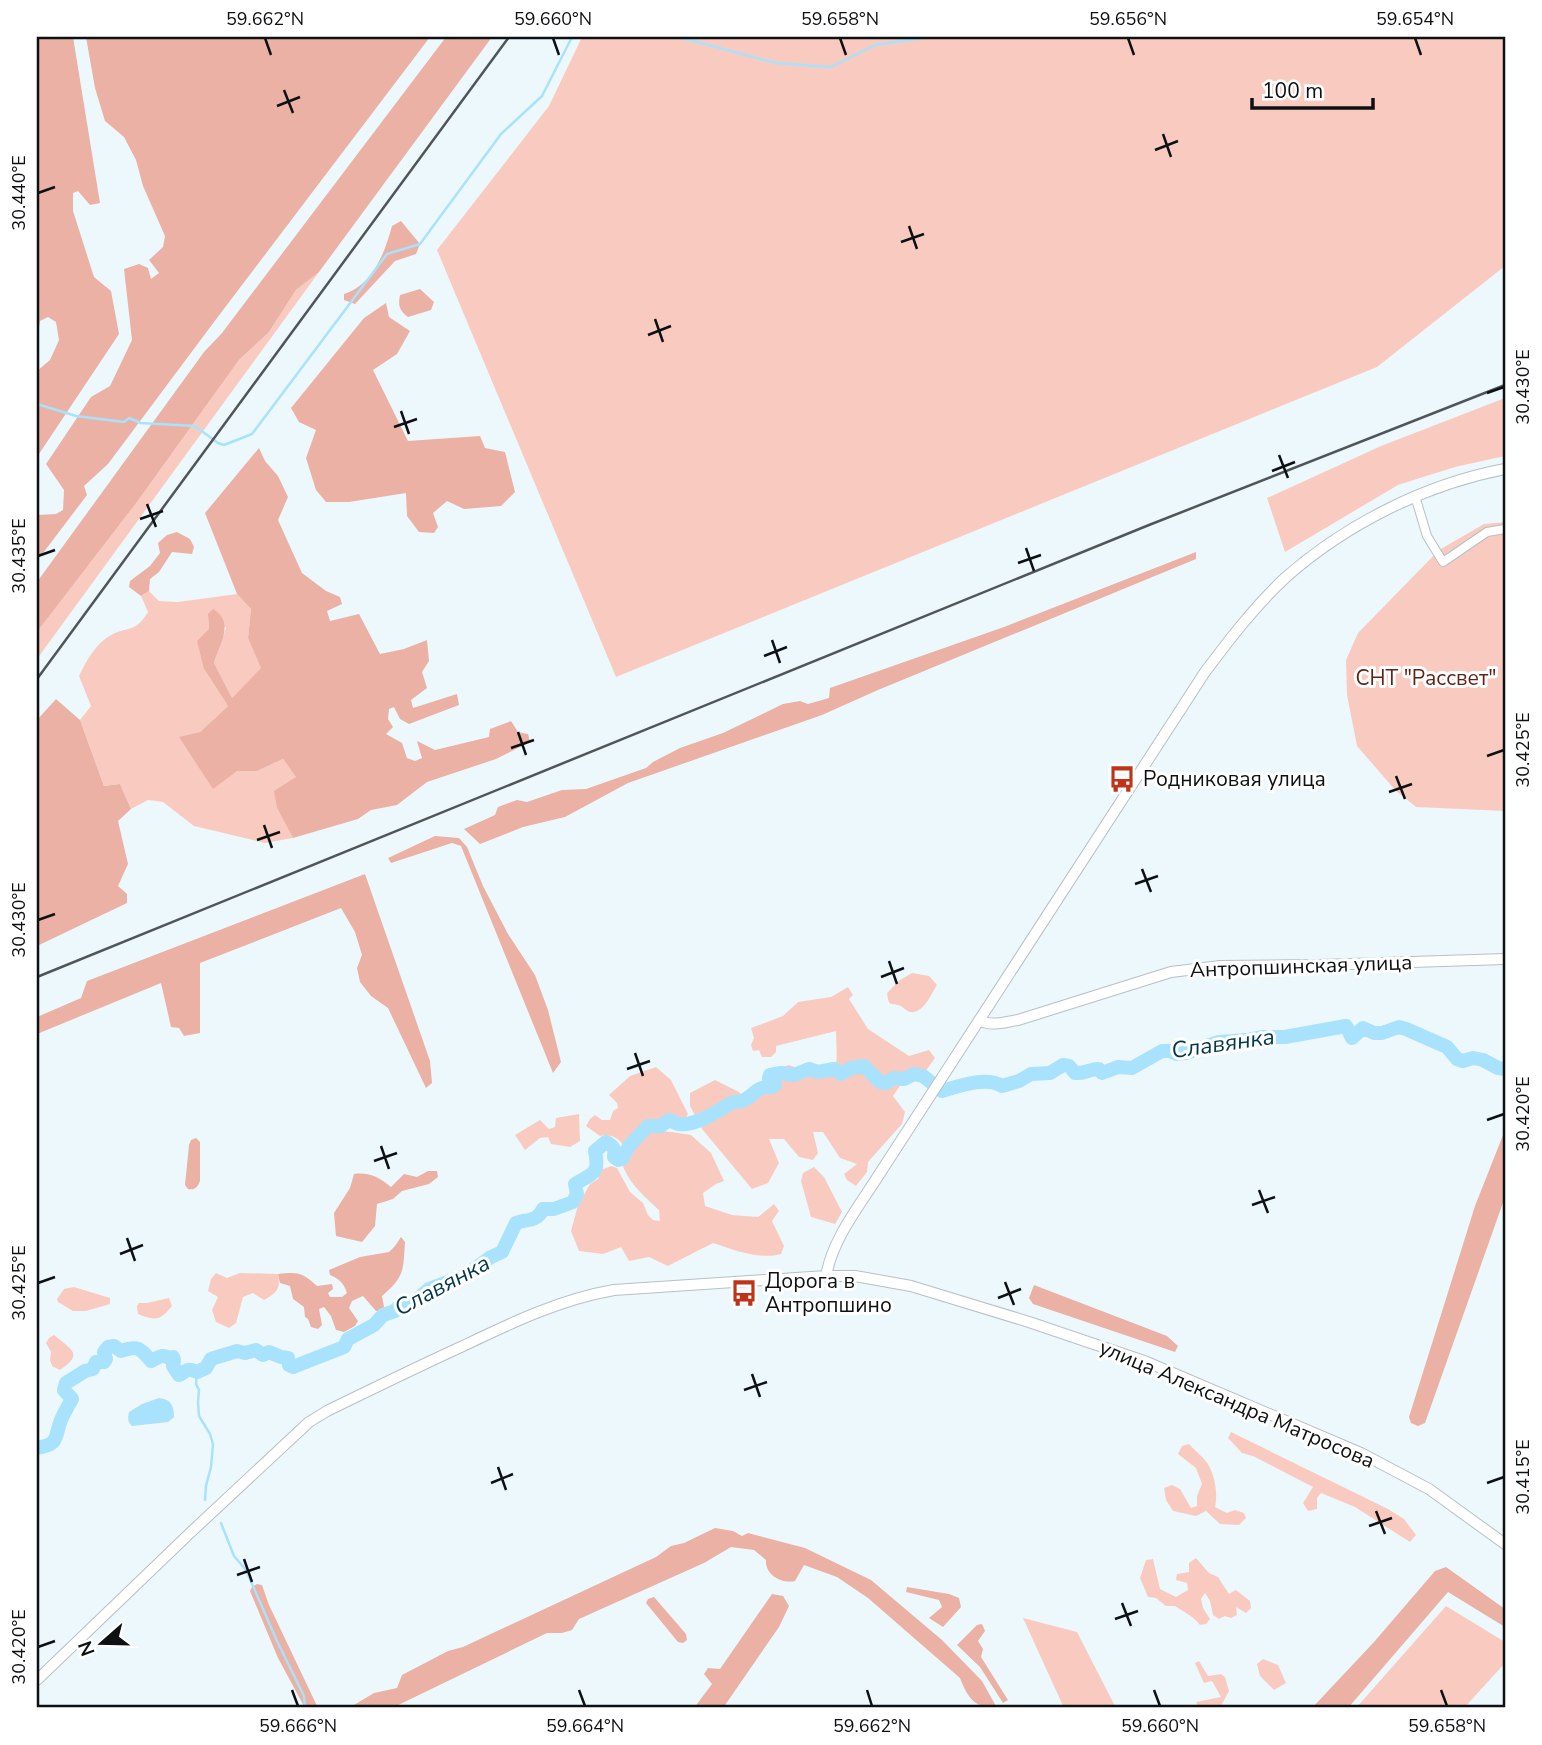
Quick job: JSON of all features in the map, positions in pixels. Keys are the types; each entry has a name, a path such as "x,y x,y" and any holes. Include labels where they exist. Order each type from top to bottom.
{"main road":[{"path":"826,1276 828,1263 838,1240 944,1074 1198,682 1245,621 1310,557 1348,532 1415,496 1458,480 1505,469"},
{"name":"Антропшинская улица","path":"979,1020 993,1024 1018,1020 1171,972 1220,966 1505,959"},
{"name":"улица Александра Матросова","path":"37,1680 309,1422 504,1326 594,1293 614,1290 826,1276 855,1276 911,1286 1030,1322 1147,1362 1361,1452 1429,1489 1505,1544"}],"street":[{"path":"1415,496 1427,536 1443,562 1487,532 1505,529"}],"green space":[{"path":"582,37 1505,37 1505,266 1377,367 616,677 437,250 549,106"},
{"path":"319,272 37,659 37,632 137,502 239,360 269,332 296,290"},
{"path":"1505,398 1505,456 1455,467 1398,485 1285,552 1267,498 1381,446"},
{"name":"СНТ \"Рассвет\"","path":"1505,522 1505,811 1416,807 1396,791 1357,746 1347,695 1346,660 1358,633 1439,550 1484,524"},
{"path":"149,591 159,601 178,602 237,594 251,609 248,638 262,668 232,698 214,663 226,628 208,614 204,669 228,706 200,732 179,738 237,771 257,771 283,759 296,777 277,808 293,838 265,843 194,826 163,802 148,800 131,809 120,784 104,786 80,720 91,706 79,676 101,643 111,635 135,626 143,619 148,612 141,596"},
{"path":"912,973 929,976 937,985 923,1007 915,1012 889,1003 887,993"},
{"path":"848,987 853,995 849,999 868,1029 909,1056 929,1050 935,1058 920,1079 904,1080 893,1096 905,1112 902,1124 868,1162 867,1172 856,1186 847,1180 844,1174 857,1164 840,1158 823,1132 813,1132 818,1153 813,1160 799,1157 784,1139 769,1139 779,1163 768,1183 752,1189 702,1129 690,1106 690,1093 715,1080 739,1092 745,1100 769,1082 774,1070 789,1065 808,1072 835,1071 836,1031 776,1046 776,1052 771,1057 762,1057 759,1050 753,1051 751,1045 754,1038 751,1028 783,1016 798,1002 831,997"},
{"path":"656,1067 671,1080 688,1114 684,1120 653,1124 655,1131 691,1135 711,1153 724,1181 703,1193 705,1206 732,1215 758,1217 774,1204 779,1211 772,1221 784,1246 781,1254 755,1255 713,1243 668,1266 649,1257 629,1261 621,1247 603,1254 579,1251 571,1231 578,1205 590,1184 598,1179 601,1170 611,1166 617,1168 630,1192 643,1203 648,1215 653,1220 660,1221 659,1210 628,1177 622,1163 628,1152 622,1144 614,1137 600,1136 586,1126 595,1115 602,1120 610,1120 613,1111 618,1108 609,1095 630,1076"},
{"path":"579,1114 580,1141 570,1147 551,1144 548,1137 540,1138 525,1150 515,1135 540,1120 549,1129 555,1127 556,1118"},
{"path":"814,1167 824,1177 842,1212 835,1224 811,1217 801,1181 803,1173"},
{"path":"216,1273 227,1278 240,1273 278,1274 279,1283 275,1292 264,1300 253,1293 243,1297 236,1323 229,1328 216,1322 212,1310 218,1297 208,1291 211,1279"},
{"path":"74,1287 110,1298 110,1304 86,1311 73,1311 57,1299 64,1289"},
{"path":"169,1298 172,1306 164,1315 149,1318 138,1314 139,1303"},
{"path":"54,1335 73,1352 72,1360 60,1370 52,1366 51,1352 46,1343"},
{"path":"1231,1432 1388,1509 1404,1519 1416,1535 1410,1542 1355,1507 1321,1493 1317,1498 1317,1509 1308,1511 1303,1503 1313,1487 1242,1453 1228,1438"},
{"path":"1189,1444 1211,1470 1216,1491 1215,1507 1227,1513 1235,1510 1244,1513 1246,1518 1239,1525 1220,1524 1206,1511 1196,1516 1173,1511 1166,1500 1164,1488 1172,1485 1180,1489 1191,1508 1197,1506 1197,1496 1202,1484 1196,1468 1178,1454 1182,1446"},
{"path":"1196,1558 1209,1573 1218,1577 1229,1594 1236,1590 1250,1601 1251,1608 1246,1613 1236,1607 1237,1615 1219,1619 1213,1615 1205,1593 1201,1599 1210,1619 1206,1624 1200,1625 1175,1606 1166,1606 1156,1598 1148,1597 1140,1578 1146,1560 1153,1559 1160,1589 1176,1597 1188,1590 1187,1583 1176,1580 1177,1574 1189,1572 1189,1563"},
{"path":"1446,1606 1505,1642 1505,1663 1464,1708 1356,1708"},
{"path":"1023,1618 1077,1632 1116,1708 1064,1708"},
{"path":"1263,1659 1278,1665 1286,1683 1274,1690 1260,1676 1257,1664"},
{"path":"1199,1661 1208,1676 1221,1674 1225,1677 1229,1691 1221,1706 1198,1707 1196,1702 1221,1697 1212,1681 1204,1683 1195,1663"}],"shaded area":[{"path":"37,37 73,37 100,203 90,205 78,191 73,193 73,211 94,277 111,291 119,334 37,457 37,371 50,360 59,340 56,322 48,317 40,321 37,337"},
{"path":"86,37 430,37 108,464 84,486 87,495 37,561 37,515 56,514 63,510 64,490 46,464 91,397 110,386 132,340 124,269 139,264 148,268 151,279 159,273 149,260 163,247 165,236 143,186 136,160 124,137 105,121 95,88"},
{"path":"446,37 492,37 319,272 296,290 269,332 239,360 137,502 37,632 37,582 204,352 222,333"},
{"path":"401,221 420,244 416,254 395,261 355,304 344,300 344,294 354,290 370,275 386,246 392,226"},
{"path":"420,289 434,302 431,310 408,317 400,307 400,295"},
{"path":"386,303 389,317 410,331 397,354 373,370 408,441 480,436 485,448 505,452 515,492 501,506 464,509 447,501 433,513 438,527 434,533 419,532 407,516 406,493 349,502 326,502 316,490 306,458 316,430 299,422 291,408 364,318"},
{"path":"259,448 288,497 278,520 302,573 326,591 340,597 342,604 327,611 330,621 359,614 380,654 427,640 429,661 422,672 427,688 411,700 413,708 457,694 459,705 409,724 400,719 394,707 389,709 388,719 393,727 386,734 402,743 407,758 415,761 422,758 417,741 435,750 489,737 490,729 511,721 518,732 528,734 530,742 496,759 427,782 397,805 371,810 358,819 293,838 277,808 274,791 296,777 283,759 257,771 237,771 213,789 179,737 200,732 228,706 204,669 197,641 209,629 208,614 213,609 220,614 225,627 214,663 232,698 261,668 248,638 251,609 237,594 205,513"},
{"path":"177,532 190,539 194,547 192,554 172,552 159,572 150,579 149,591 141,596 129,587 130,581 150,566 160,553 158,543 167,535"},
{"path":"1196,552 1196,559 822,715 628,783 565,817 523,827 480,844 464,829 495,815 498,807 517,800 527,802 562,790 586,789 646,768 680,748 723,733 783,704 800,701 808,704 829,698 830,688 1004,627"},
{"path":"56,699 80,720 104,786 120,784 131,809 118,821 128,864 118,886 127,894 127,903 37,946 37,720"},
{"path":"435,836 459,838 467,847 483,886 508,934 535,975 548,1010 561,1062 553,1073 461,846 452,843 391,863 388,858"},
{"path":"365,874 430,1061 432,1083 426,1088 388,1008 371,996 360,982 357,968 362,955 355,932 341,908 200,963 200,1033 184,1036 179,1028 171,1027 161,983 37,1034 37,1017 81,998 87,981"},
{"path":"1505,1130 1505,1197 1425,1423 1418,1426 1411,1423 1409,1417 1475,1206"},
{"path":"196,1138 200,1142 200,1181 196,1188 188,1189 185,1185 189,1145 191,1140"},
{"path":"428,1171 437,1171 438,1177 429,1184 402,1191 393,1199 377,1204 375,1226 362,1242 336,1236 334,1213 350,1188 354,1174 374,1176 391,1187 404,1174 417,1177"},
{"path":"401,1237 405,1242 403,1267 399,1278 382,1296 384,1307 381,1311 376,1311 363,1296 352,1301 349,1308 358,1321 344,1332 336,1330 324,1307 319,1309 322,1325 318,1329 311,1327 305,1317 304,1307 293,1299 290,1286 280,1283 278,1274 299,1274 317,1286 332,1284 333,1289 328,1293 330,1297 342,1297 347,1293 339,1280 330,1275 329,1270 360,1257 389,1252"},
{"path":"1034,1285 1167,1336 1178,1346 1175,1352 1033,1304 1029,1298"},
{"path":"715,1528 733,1531 742,1536 748,1533 805,1548 871,1580 942,1640 982,1681 997,1708 977,1704 960,1678 868,1598 837,1577 804,1565 795,1581 784,1581 771,1574 766,1560 754,1550 731,1547 704,1563 579,1619 572,1630 547,1633 392,1708 349,1708 374,1693 397,1688 402,1675 448,1651 463,1647 656,1557 671,1546 684,1543"},
{"path":"1446,1567 1505,1609 1505,1627 1448,1592 1348,1708 1312,1708 1435,1571"},
{"path":"257,1584 262,1585 318,1708 305,1708 278,1658 250,1591"},
{"path":"907,1587 949,1594 959,1598 961,1607 943,1627 929,1618 942,1607 939,1600 906,1592"},
{"path":"772,1594 783,1596 789,1606 779,1627 723,1708 694,1708 712,1684 704,1674 708,1668 720,1669"},
{"path":"654,1597 686,1634 687,1640 683,1643 678,1642 646,1603"},
{"path":"982,1624 985,1631 978,1641 983,1649 981,1657 1008,1700 1003,1703 980,1667 957,1645 977,1625"}],"water":[{"path":"159,1398 171,1404 174,1417 168,1422 132,1426 129,1423 129,1412"}],"waterway":[{"path":"37,404 76,416 124,422 129,418 141,423 195,426 224,445 252,434 387,254 420,244 501,134 542,96 572,37"},
{"path":"678,37 776,63 831,67 875,45 931,37"},
{"name":"Славянка","path":"37,1448 55,1439 72,1399 64,1390 66,1383 93,1369 96,1362 104,1362 104,1352 108,1347 114,1346 121,1351 138,1349 151,1361 162,1356 173,1357 173,1366 179,1375 189,1370 197,1372 206,1368 211,1359 237,1351 245,1353 256,1350 263,1355 269,1352 288,1358 289,1365 293,1367 344,1347 348,1339 374,1325 383,1315 395,1311 400,1305 411,1305 429,1289 466,1275 502,1252 516,1223 535,1218 543,1209 554,1209 573,1202 577,1194 575,1184 594,1172 597,1164 595,1151 606,1142 613,1148 614,1157 622,1159 629,1146 648,1126 661,1126 669,1120 679,1124 700,1120 731,1103 746,1099 758,1090 772,1087 775,1085 769,1078 770,1075 794,1075 809,1069 818,1072 834,1069 841,1074 851,1068 864,1066 880,1082 886,1083 894,1078 904,1079 914,1074 923,1076 942,1091 980,1082 1002,1086 1031,1074 1050,1073 1063,1065 1069,1066 1075,1073 1099,1069 1102,1073 1118,1067 1132,1068 1162,1051 1186,1053 1219,1042 1285,1037 1346,1026 1352,1038 1363,1028 1382,1033 1399,1027 1447,1047 1457,1059 1483,1060 1505,1069"},
{"path":"197,1372 199,1416 213,1444 205,1500"},
{"path":"221,1523 234,1556 246,1570 304,1696 305,1708"}],"railway":[{"path":"37,679 509,37"},
{"path":"37,977 1149,525 1505,385"}],"place":[{"name":"Родниковая улица","path":"1122,779"},
{"name":"Дорога в Антропшино","path":"744,1293"}]}
